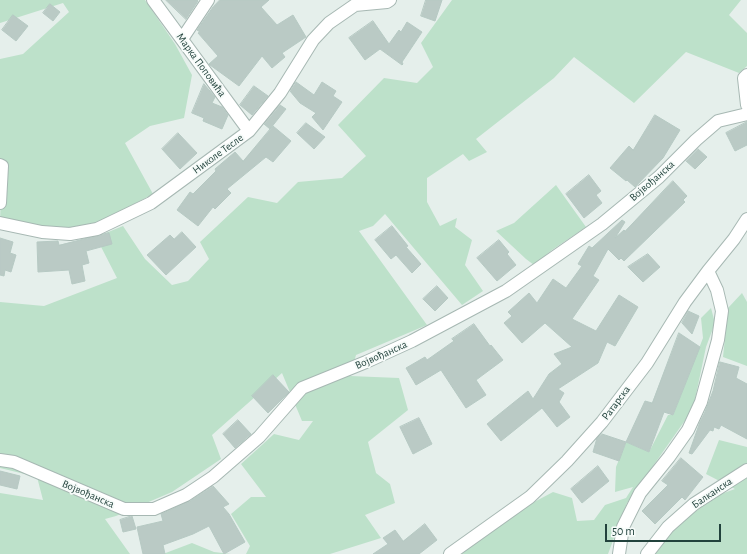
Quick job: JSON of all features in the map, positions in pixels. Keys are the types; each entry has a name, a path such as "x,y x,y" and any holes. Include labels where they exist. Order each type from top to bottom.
{"street":[{"name":"Марка Поповића","path":"153,0 249,131"},
{"path":"182,39 208,0"},
{"name":"Николе Тесле","path":"0,223 42,232 70,234 97,229 151,203 249,131 280,93 313,40 329,23 355,5 387,2 390,0"},
{"path":"747,75 744,78 747,105"},
{"name":"Војвођанска","path":"0,460 14,462 124,509 154,509 186,495 213,477 259,437 302,388 366,362 412,341 506,291 602,224 659,177 696,140 718,121 747,114"},
{"path":"0,165 2,166 0,203"},
{"name":"Ратарска","path":"450,554 530,497 568,461 602,422 647,363 685,302 734,239 747,219"},
{"path":"619,554 624,527 640,493 669,457 688,430 701,402 716,347 722,311 717,290 708,271"},
{"name":"Балканска","path":"647,554 668,527 694,504 747,470"}],"green space":[{"path":"0,0 145,0 175,44 192,75 184,118 150,126 125,143 153,194 92,226 61,228 0,222 2,166 0,165 0,59 23,54 69,12 63,3 0,23"},
{"path":"452,0 741,0 729,15 747,33 747,66 739,73 686,52 634,103 574,57 554,78 476,139 487,152 469,161 463,154 427,178 427,202 440,226 457,218 455,227 472,240 465,265 483,291 462,305 385,214 373,226 359,231 427,325 356,355 350,376 399,378 408,410 368,442 376,473 390,484 395,503 365,515 381,538 330,554 246,554 250,546 231,514 251,497 266,497 241,464 274,434 299,440 313,421 302,421 282,373 212,435 221,459 172,492 116,516 105,519 130,554 0,554 0,493 43,500 37,477 0,468 0,302 44,306 117,278 96,237 123,226 145,259 172,285 188,281 209,259 200,242 248,197 277,203 298,182 342,178 366,156 338,125 384,78 417,83 433,67 421,43"},
{"path":"556,185 586,227 552,250 534,265 496,231 514,223"},
{"path":"742,293 747,302 747,366 723,357 728,308"},
{"path":"711,308 715,323 706,347 693,409 627,503 608,554 461,554 521,509 553,492 572,498 577,521 594,520 605,505 626,498 633,487 615,492 616,467 626,442 649,452 668,415 673,415 703,338 701,318"},
{"path":"719,440 747,447 747,554 651,554 677,524 721,494 735,489 706,474"},
{"path":"192,543 214,552 231,554 163,554"}],"building":[{"path":"166,0 197,0 198,1 186,19"},
{"path":"220,0 269,0 261,7 277,25 293,15 306,37 282,53 285,57 272,68 262,56 239,86 209,64 218,56 197,30 213,7"},
{"path":"426,0 442,0 435,21 421,16"},
{"path":"50,4 60,12 53,21 43,13"},
{"path":"13,15 28,26 16,41 2,30"},
{"path":"373,21 389,44 399,30 401,32 407,22 422,32 402,62 402,65 380,49 365,60 349,38"},
{"path":"296,82 314,95 322,82 336,91 333,96 342,102 323,130 312,117 316,113 300,103 290,91"},
{"path":"204,84 215,97 212,103 222,107 228,115 222,129 203,121 204,118 192,113"},
{"path":"254,86 268,96 252,115 240,105"},
{"path":"280,105 286,109 270,129 264,124"},
{"path":"655,115 680,130 663,158 635,187 610,168 629,146 633,150"},
{"path":"747,122 747,145 735,151 726,133"},
{"path":"306,123 325,137 314,149 297,133"},
{"path":"273,126 291,141 273,162 266,157 227,189 231,193 215,209 213,207 198,226 177,210 190,192 193,194 216,171 215,169 235,152 243,161"},
{"path":"178,133 197,153 180,169 162,149"},
{"path":"698,149 707,157 695,169 686,161"},
{"path":"589,175 601,191 596,195 602,203 584,218 566,194"},
{"path":"673,181 687,196 683,200 685,202 624,261 621,258 619,260 608,249 593,276 599,280 572,319 596,331 619,295 638,307 615,346 607,342 598,363 558,389 564,393 559,402 570,417 557,427 542,408 501,441 487,424 528,391 533,399 549,374 562,364 554,354 572,347 545,323 522,343 504,323 512,316 508,312 529,293 537,303 553,279 566,288 582,266 578,264 589,246 592,248 622,220 625,222 615,238 624,230 625,231"},
{"path":"392,226 408,246 406,247 421,264 412,273 396,255 391,259 375,240"},
{"path":"182,232 196,247 166,275 147,255 170,235 174,239"},
{"path":"109,233 112,244 86,251 89,263 82,265 85,281 72,284 69,270 38,272 37,242 58,241 59,245"},
{"path":"0,238 13,242 10,253 16,255 11,272 5,270 4,276 0,275"},
{"path":"499,240 509,252 507,254 516,265 497,281 477,258"},
{"path":"648,254 660,267 643,282 628,267"},
{"path":"437,286 448,298 435,311 423,299"},
{"path":"688,311 699,316 692,334 682,323"},
{"path":"474,324 490,346 491,345 503,360 476,380 486,395 466,408 441,370 416,385 406,368 425,357 427,360 454,341 452,339"},
{"path":"679,333 700,347 673,415 664,412 649,452 626,442 645,401 652,403"},
{"path":"720,362 739,367 736,378 747,384 747,439 721,425 719,429 714,427 713,431 710,430 692,454 689,453 713,391"},
{"path":"273,375 289,392 268,413 252,396"},
{"path":"419,418 432,444 413,454 400,427"},
{"path":"238,420 251,434 235,448 223,434"},
{"path":"602,434 626,442 619,461 593,452 597,438"},
{"path":"681,458 703,477 685,500 682,497 655,524 642,511 668,485 662,481"},
{"path":"598,466 609,481 582,503 571,489"},
{"path":"0,471 20,476 17,489 0,485"},
{"path":"213,486 229,504 223,507 229,514 245,542 224,554 209,526 193,534 163,545 165,554 143,554 137,527 163,521 161,514 190,501"},
{"path":"132,516 136,529 123,532 120,520"},
{"path":"425,524 437,540 419,554 373,554 388,544 383,538 395,530 403,541"}]}
